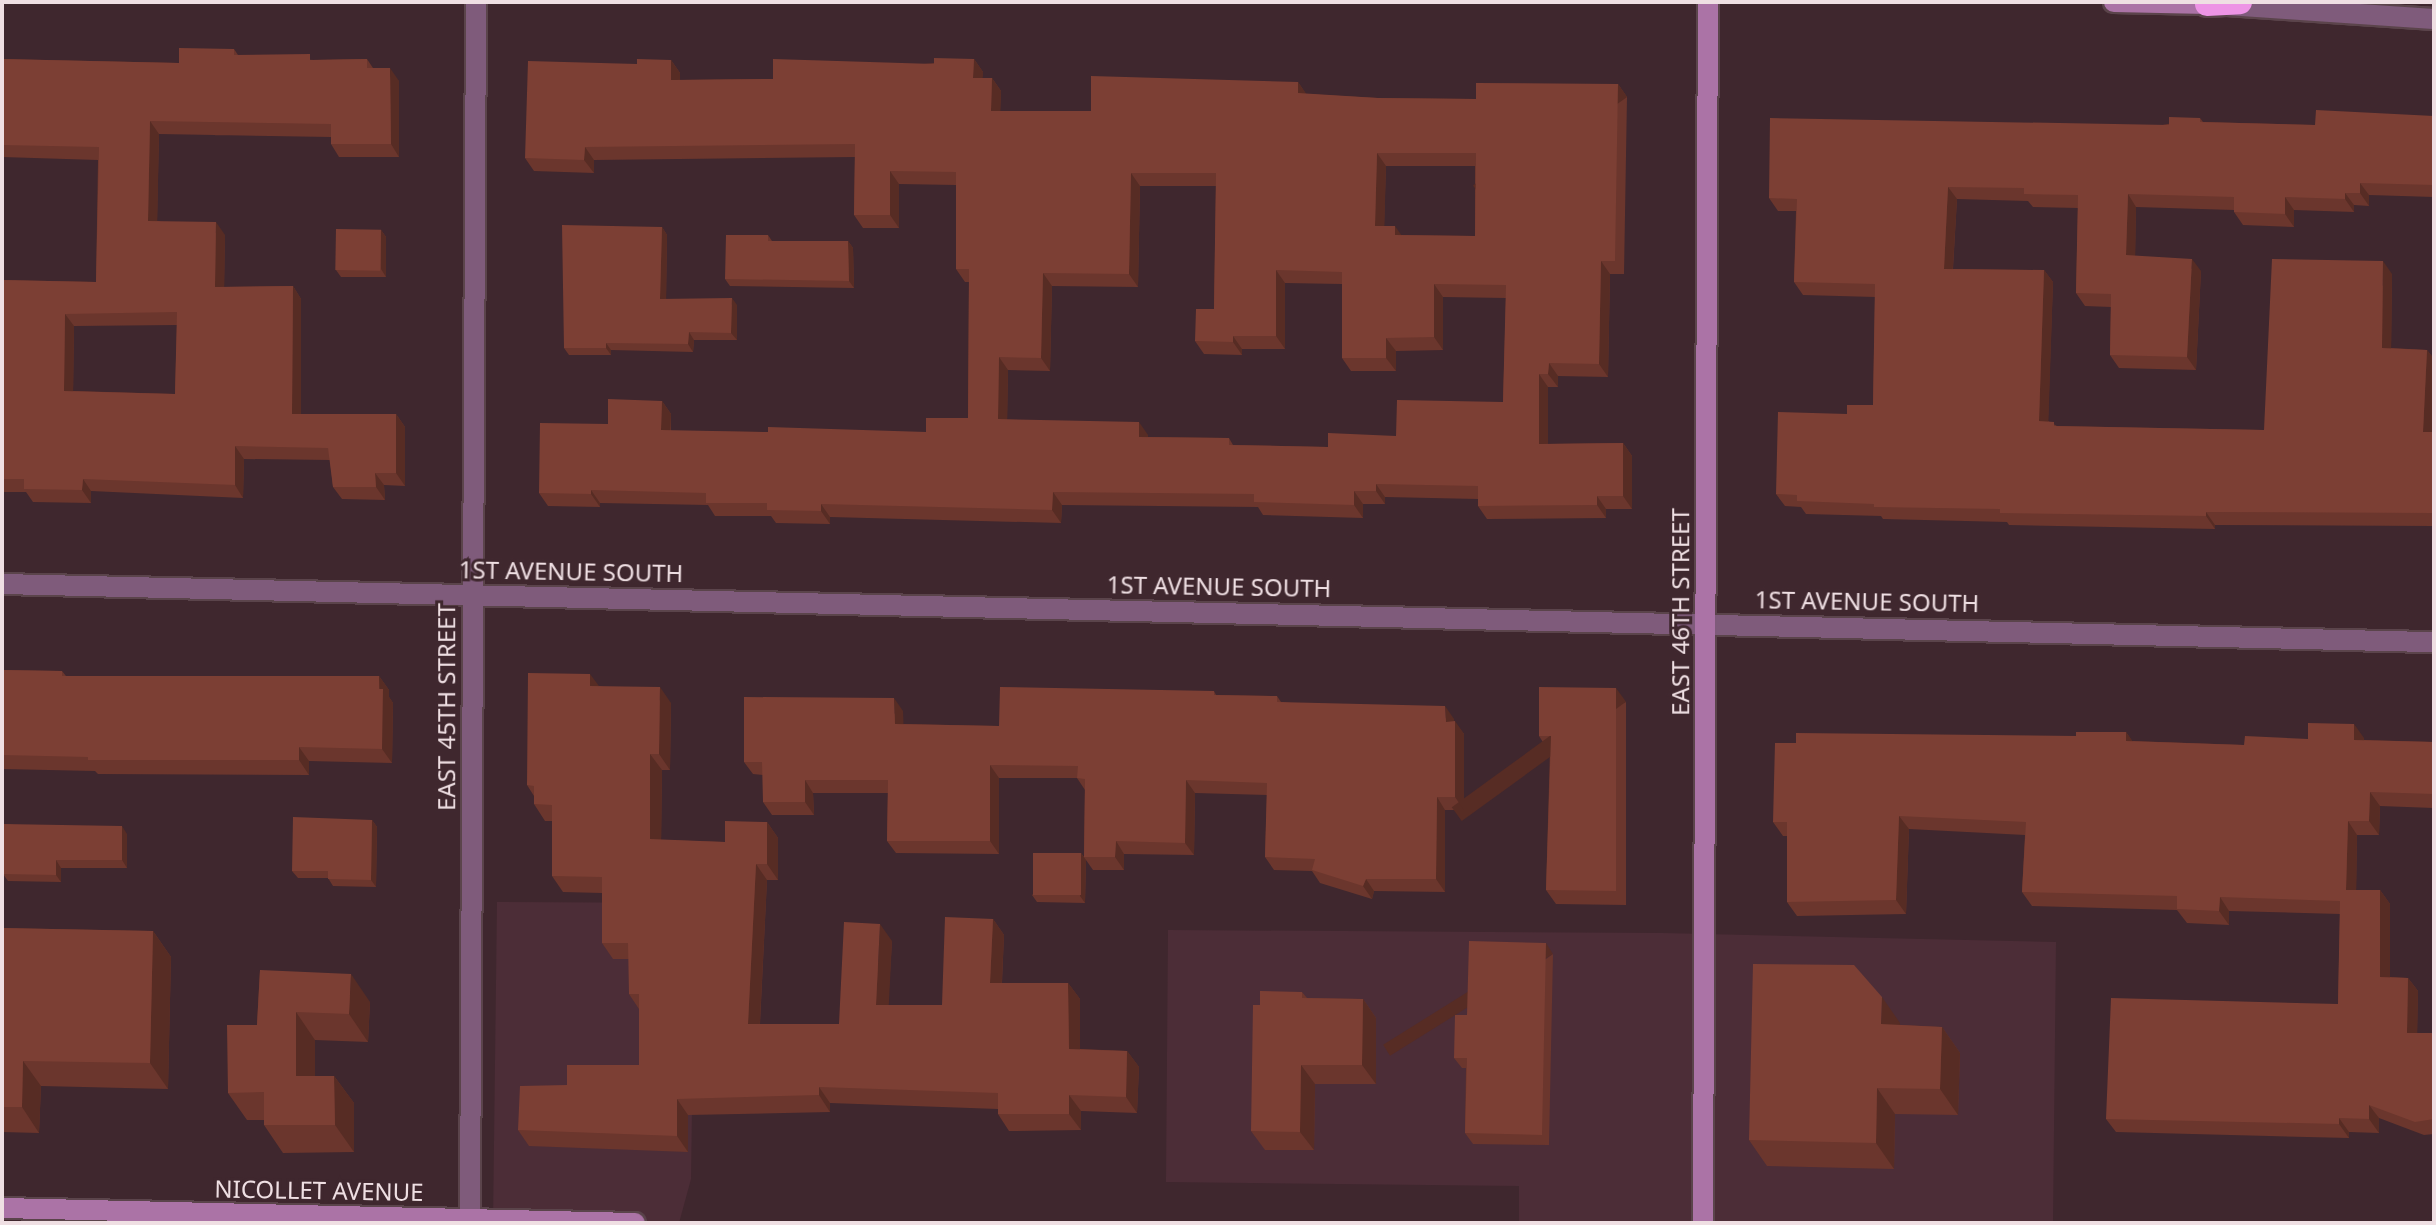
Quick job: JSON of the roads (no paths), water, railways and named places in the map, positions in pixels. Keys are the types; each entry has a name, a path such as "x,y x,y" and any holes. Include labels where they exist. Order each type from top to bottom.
{"highway":[{"path":"2207,4 2240,2"}],"main road":[{"name":"EAST 46TH STREET","path":"1703,1223 1708,2"},
{"path":"2114,2 2207,4"},
{"name":"NICOLLET AVENUE","path":"2,1208 470,1222 635,1223"}],"street":[{"name":"EAST 45TH STREET","path":"470,1222 476,2"},
{"path":"2207,4 2434,19"},
{"name":"1ST AVENUE SOUTH","path":"2,584 2434,642"}]}
